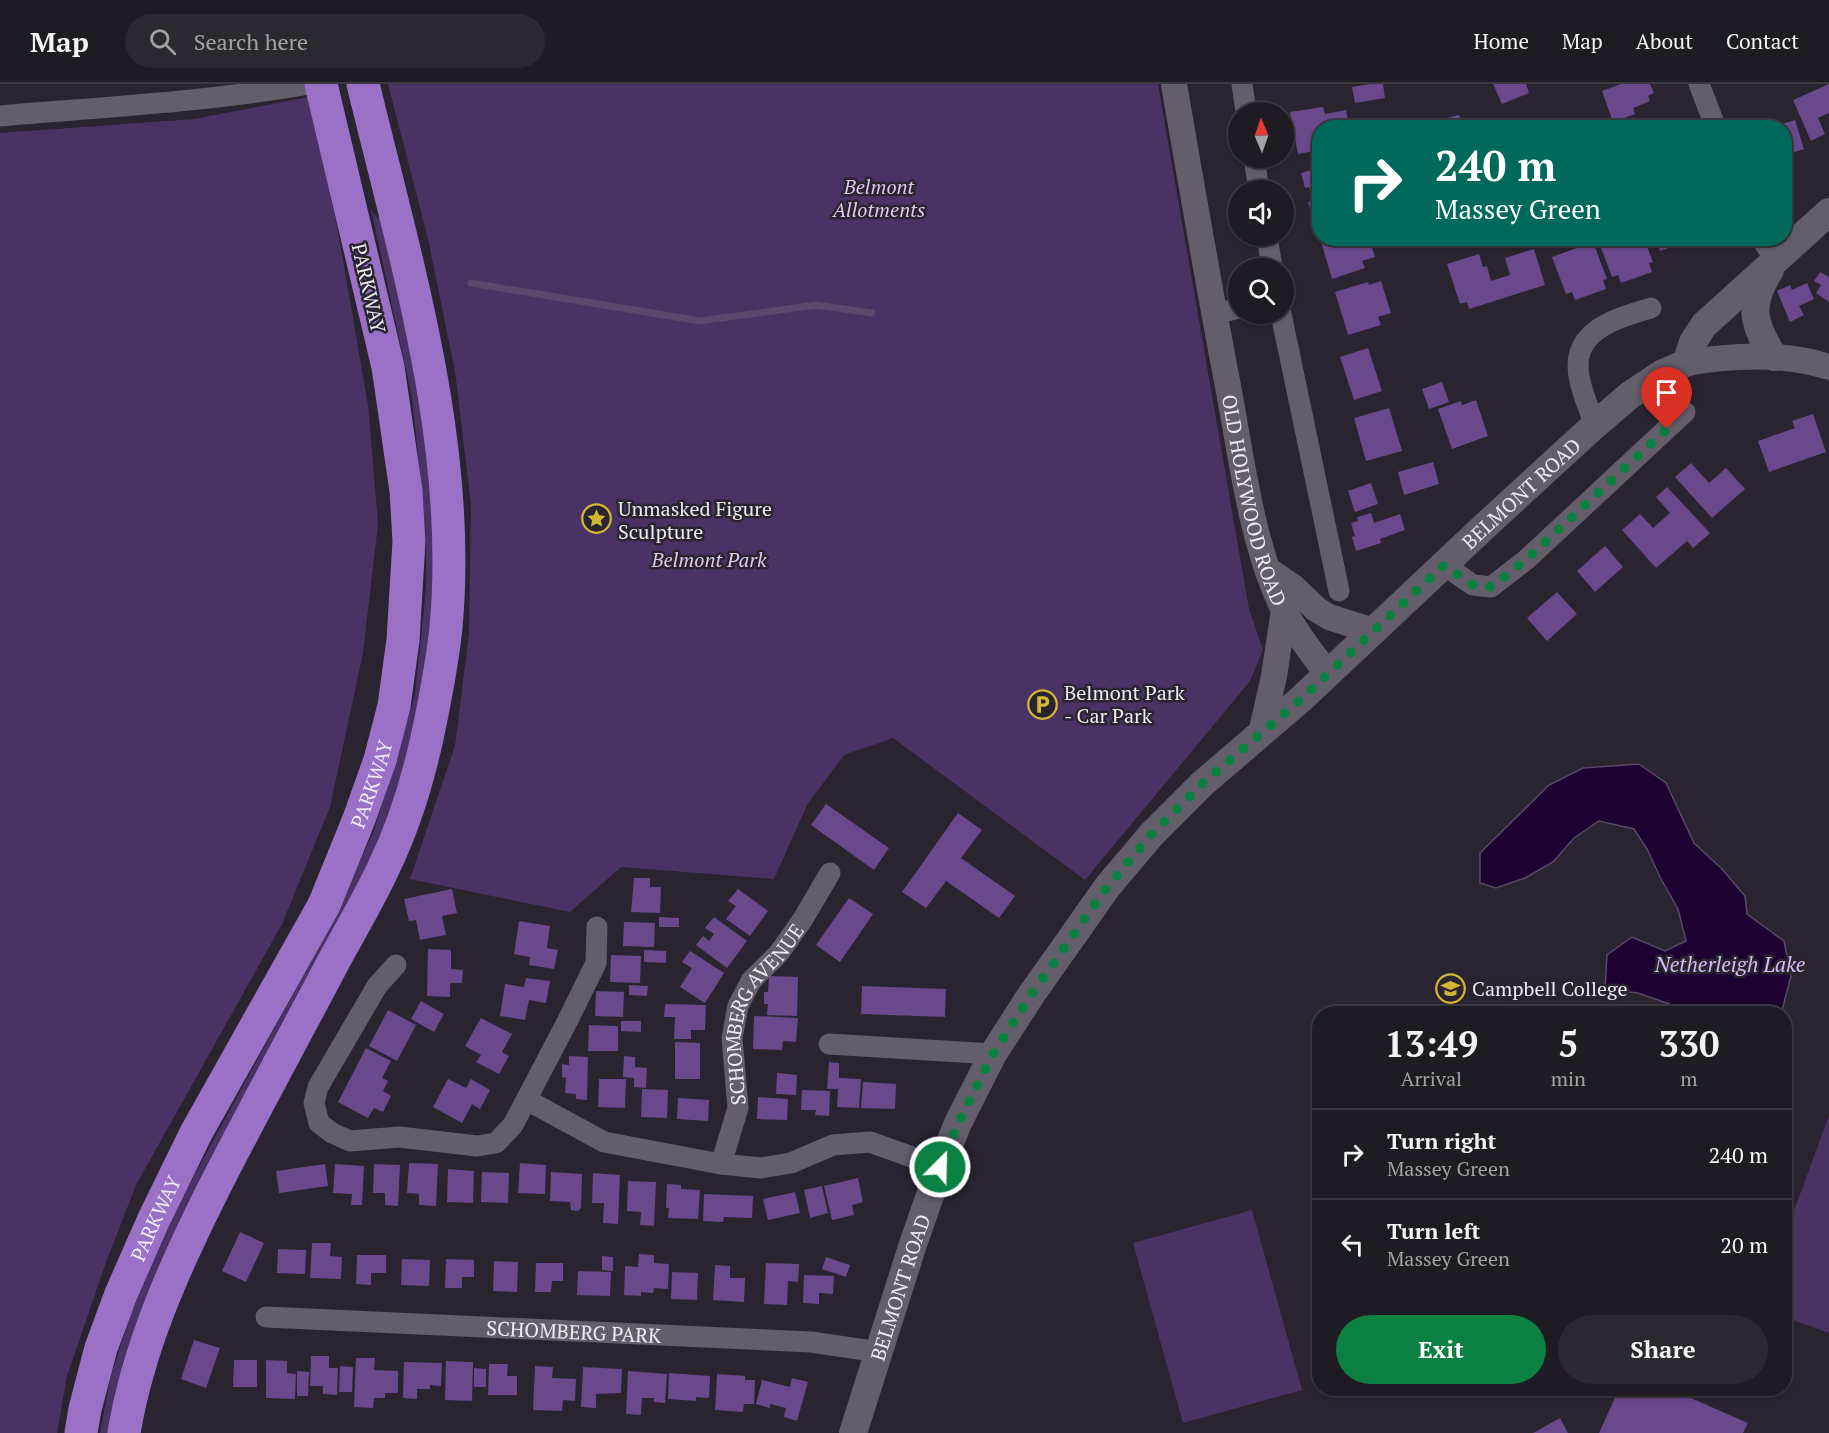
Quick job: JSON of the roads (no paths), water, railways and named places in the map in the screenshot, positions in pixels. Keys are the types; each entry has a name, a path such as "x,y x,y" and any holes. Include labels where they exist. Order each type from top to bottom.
{"highway":[{"name":"PARKWAY","path":"81,1433 101,1348 126,1283 196,1133 324,905 376,770 394,706 403,640 409,541 406,491 388,367 321,84"},
{"name":"PARKWAY","path":"124,1433 159,1305 187,1242 230,1156 384,867 410,803 422,762 439,682 446,626 448,562 444,470 433,387 420,320 363,84"}],"main road":[{"path":"1792,235 1829,212"},
{"path":"1769,250 1754,311 1763,340 1774,357"},
{"path":"1686,363 1693,342 1704,325 1769,250"},
{"name":"BELMONT ROAD","path":"853,1433 940,1167 958,1124 993,1054 1031,995 1102,895 1152,834 1202,784 1328,674 1595,425 1630,395 1663,373 1686,363"}],"street":[{"path":"0,116 169,103 309,84"},
{"name":"OLD HOLYWOOD ROAD","path":"1174,84 1214,314 1256,530 1268,570 1284,610 1328,674"},
{"path":"1242,84 1245,102"},
{"path":"1699,84 1713,120"},
{"path":"1595,425 1579,380 1581,350 1598,327 1650,308"},
{"path":"1214,314 1228,311"},
{"path":"1283,324 1339,591"},
{"path":"1686,363 1717,358 1774,357 1829,367"},
{"path":"1444,565 1473,585 1491,587 1527,559 1684,412"},
{"path":"1268,570 1292,586 1316,609 1329,617 1373,631"},
{"path":"1261,734 1274,676 1284,610"},
{"name":"SCHOMBERG AVENUE","path":"721,1164 738,1108 732,1038 738,1006 751,981 779,953 803,919 830,873"},
{"path":"396,965 377,986 318,1087 315,1103 319,1123 332,1133 350,1141 399,1137 477,1146 496,1143 513,1125 527,1100 596,963 597,927"},
{"path":"829,1044 993,1054"},
{"path":"527,1100 604,1142 721,1164 761,1168 791,1163 832,1145 870,1142 940,1167"},
{"name":"SCHOMBERG PARK","path":"266,1317 811,1342 879,1352"}],"water":[{"name":"Netherleigh Lake","path":"1639,764 1666,783 1694,843 1722,869 1745,896 1747,914 1784,941 1791,976 1783,1006 1675,1006 1638,993 1605,989 1607,955 1632,937 1665,951 1686,941 1678,909 1634,829 1599,821 1574,838 1553,862 1525,878 1496,888 1480,883 1480,853 1549,785 1583,768"}],"waterway":[{"path":"471,283 700,321 816,305 872,313"}],"place":[{"name":"Unmasked Figure Sculpture","path":"597,519"},
{"name":"Belmont Park - Car Park","path":"1043,704"},
{"name":"Campbell College","path":"1451,988"}],"park label":[{"name":"Belmont Allotments","path":"879,198"},
{"name":"Belmont Park","path":"709,559"}]}
